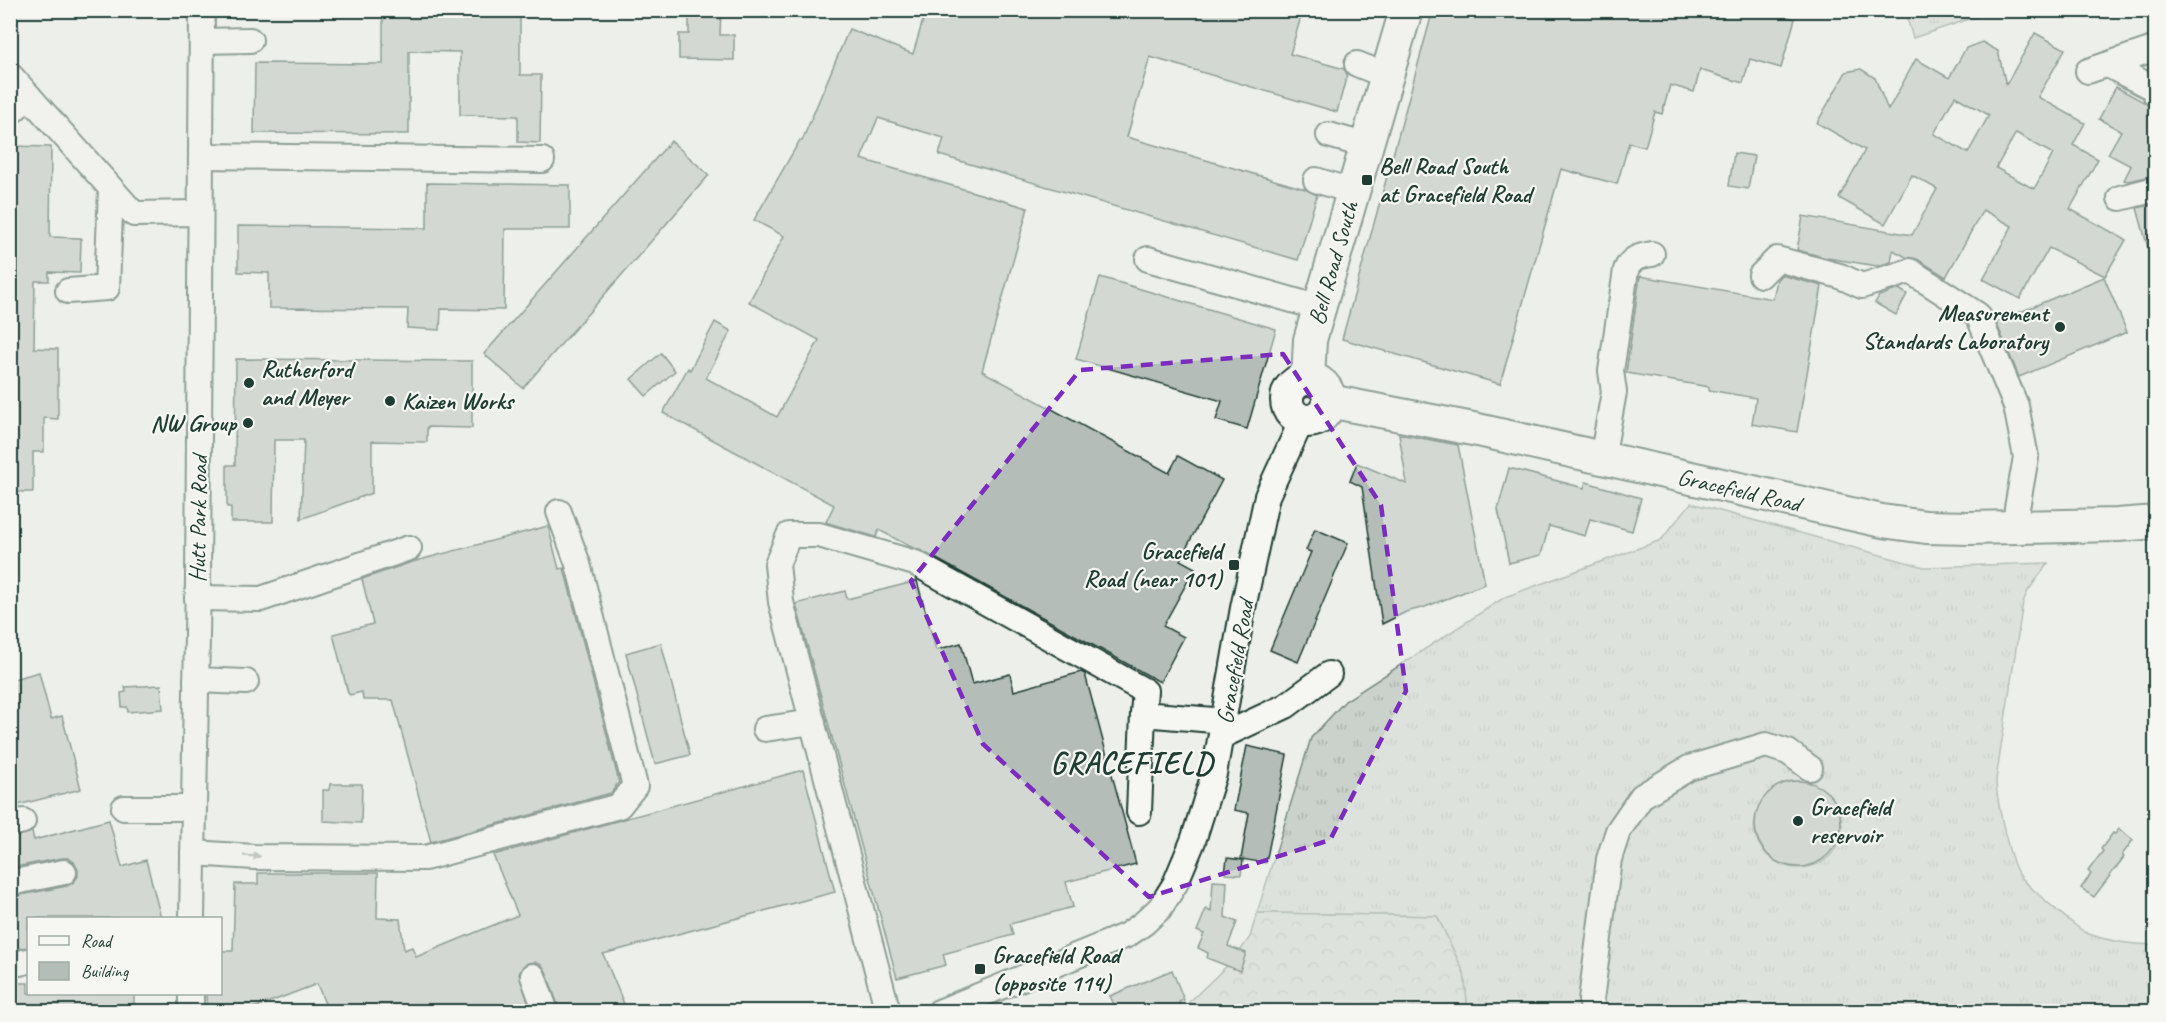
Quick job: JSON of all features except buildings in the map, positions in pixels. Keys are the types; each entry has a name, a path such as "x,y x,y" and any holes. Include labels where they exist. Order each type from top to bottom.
{"main road":[{"name":"Bell Road South","path":"1319,390 1310,340 1406,10"},
{"path":"1302,420 1290,411 1287,397 1294,384 1319,390"},
{"name":"Gracefield Road","path":"1319,390 1602,459 1882,521 1926,527 2016,527 2156,522"}],"street":[{"name":"Hutt Park Road","path":"192,917 202,10"},
{"path":"202,41 250,40"},
{"path":"2156,48 2098,68 2153,88 2156,95"},
{"path":"1357,64 1387,76"},
{"path":"10,75 134,214 200,213"},
{"path":"10,113 29,96"},
{"path":"1329,135 1367,146"},
{"path":"201,156 542,160"},
{"path":"1316,180 1354,192"},
{"path":"68,291 106,288 111,189"},
{"path":"2120,198 2156,189"},
{"path":"1602,459 1614,392 1611,371 1626,270 1629,262 1638,256 1652,254"},
{"path":"1148,259 1320,308"},
{"path":"1761,275 1777,259 1840,276 1862,286 1910,271 1978,315 2016,406 2026,457 2016,527"},
{"name":"Gracefield Road","path":"939,1011 1127,935 1160,908 1175,884 1193,841 1214,774 1267,496 1302,420"},
{"path":"193,853 254,857 425,858 619,806 635,786 581,574 559,512"},
{"path":"888,1011 781,602 777,564 789,535 819,535 915,563 1145,691 1139,812"},
{"path":"197,598 261,599 409,548"},
{"path":"1143,714 1223,729 1286,706 1329,674"},
{"path":"196,680 246,682"},
{"path":"765,729 813,722"},
{"path":"1594,1011 1591,999 1609,859 1618,831 1642,796 1689,768 1766,745 1788,752 1810,768"},
{"path":"124,808 194,808"},
{"path":"10,883 64,872"},
{"path":"10,965 27,961"},
{"path":"533,976 546,1011"},
{"path":"191,995 191,1011"}],"highlighted area":[{"path":"1283,354 1381,505 1406,691 1330,840 1149,897 983,744 911,581 1080,370"}],"green space":[{"path":"1894,10 1985,11 1978,16 1913,38 1906,15 1896,18"},
{"path":"1691,503 1924,567 2048,563 2023,602 1996,780 2004,828 2018,873 2039,895 2077,927 2091,935 2109,940 2155,944 2155,1011 1468,1011 1464,973 1437,916 1257,913 1311,738 1345,701 1505,597 1661,540","holes":["1794,781 1814,785 1829,794 1838,808 1842,823 1840,839 1833,853 1820,863 1791,868 1774,861 1759,844 1755,833 1758,810 1763,800 1782,785"]},
{"path":"1257,913 1437,916 1464,973 1468,1011 1179,1012 1235,958 1250,937"}],"place":[{"name":"Bell Road South at Gracefield Road","path":"1367,180"},
{"name":"Measurement Standards Laboratory","path":"2060,327"},
{"name":"Rutherford and Meyer","path":"249,383"},
{"name":"Kaizen Works","path":"390,401"},
{"name":"NW Group","path":"248,423"},
{"name":"Gracefield Road (near 101)","path":"1234,565"},
{"name":"Gracefield reservoir","path":"1798,821"},
{"name":"Gracefield Road (opposite 114)","path":"980,969"}],"district":[{"name":"GRACEFIELD","path":"1132,763"}]}
